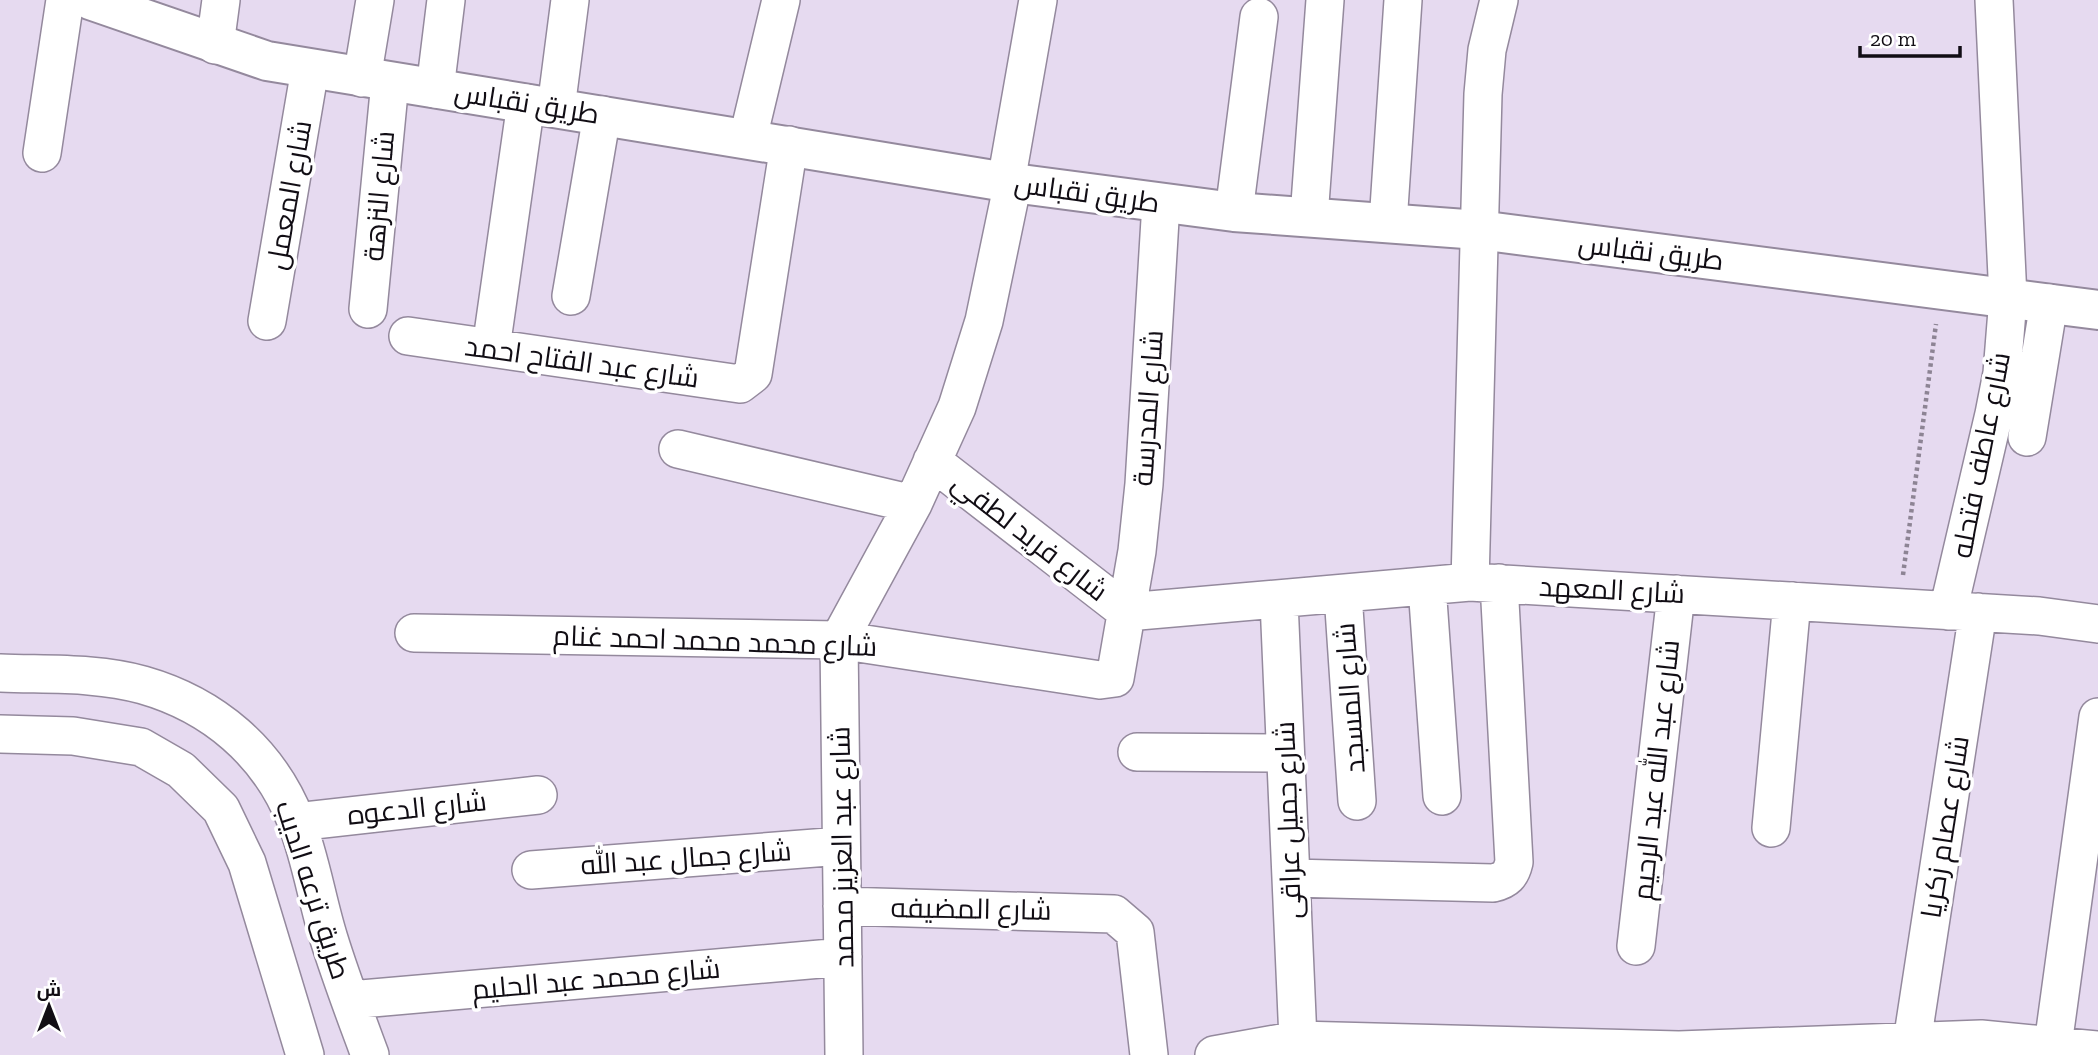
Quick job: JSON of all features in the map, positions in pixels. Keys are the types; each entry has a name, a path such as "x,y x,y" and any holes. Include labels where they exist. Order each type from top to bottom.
{"street":[{"path":"42,153 65,0"},
{"name":"طريق نقباس","path":"90,0 267,61 1009,182 1234,212 1479,230 2098,310"},
{"path":"215,45 221,0"},
{"name":"شارع النزهة","path":"368,309 376,80 375,0"},
{"path":"435,89 446,0"},
{"path":"491,348 541,106 570,0"},
{"path":"748,138 781,0"},
{"path":"839,640 913,504 957,407 984,321 1038,0"},
{"path":"1309,217 1325,0"},
{"path":"1388,223 1403,0"},
{"path":"1291,878 1493,883 1504,880 1511,873 1514,862 1484,583 1479,230 1484,83 1487,50 1499,0"},
{"name":"شارع عاطف فتحله","path":"1963,612 1999,387 2008,298 1994,0"},
{"path":"1234,212 1259,17"},
{"name":"شارع المعمل","path":"267,321 310,69"},
{"path":"570,296 602,115"},
{"name":"شارع عبد الفتاح احمد","path":"408,336 740,384 753,374 789,145"},
{"name":"شارع المدرسة","path":"1127,612 1144,484 1161,203"},
{"path":"2027,437 2049,303"},
{"path":"678,449 913,504"},
{"name":"شارع فريد لطفي","path":"932,461 1127,612"},
{"name":"شارع المعهد","path":"1127,612 1484,583 1898,607 2098,624"},
{"path":"1427,586 1442,796"},
{"name":"شارع المسجد","path":"1343,594 1357,801"},
{"name":"شارع عبد الله عبد الرحيم","path":"1636,946 1676,594"},
{"name":"شارع جميل عراقى","path":"1279,601 1298,1040"},
{"path":"1771,828 1792,601"},
{"name":"شارع محمد محمد احمد غنام","path":"414,633 839,640 1107,680 1115,678 1118,671 1127,612"},
{"name":"شارع عصام زكريا","path":"1912,1042 1963,612"},
{"name":"شارع عبد العزيز محمد","path":"839,640 844,1055"},
{"name":"طريق ترعه الديب","path":"0,673 84,675 142,685 200,707 245,740 277,782 296,822 330,941 370,1055"},
{"path":"2053,1045 2098,717"},
{"name":"طريق ترعه الديب","path":"0,734 73,736 141,747 181,770 221,809 247,863 304,1055"},
{"path":"1137,752 1285,753"},
{"name":"شارع الدعوه","path":"296,822 538,795"},
{"name":"شارع جمال عبد الله","path":"531,870 841,846"},
{"name":"شارع المضيفه","path":"842,906 1101,911 1115,914 1135,932 1149,1055"},
{"name":"شارع محمد عبد الحليم","path":"350,1000 843,957"},
{"path":"1214,1055 1298,1040 1679,1050 1980,1039 2098,1050"}],"path":[{"path":"1898,607 1941,289"}]}
